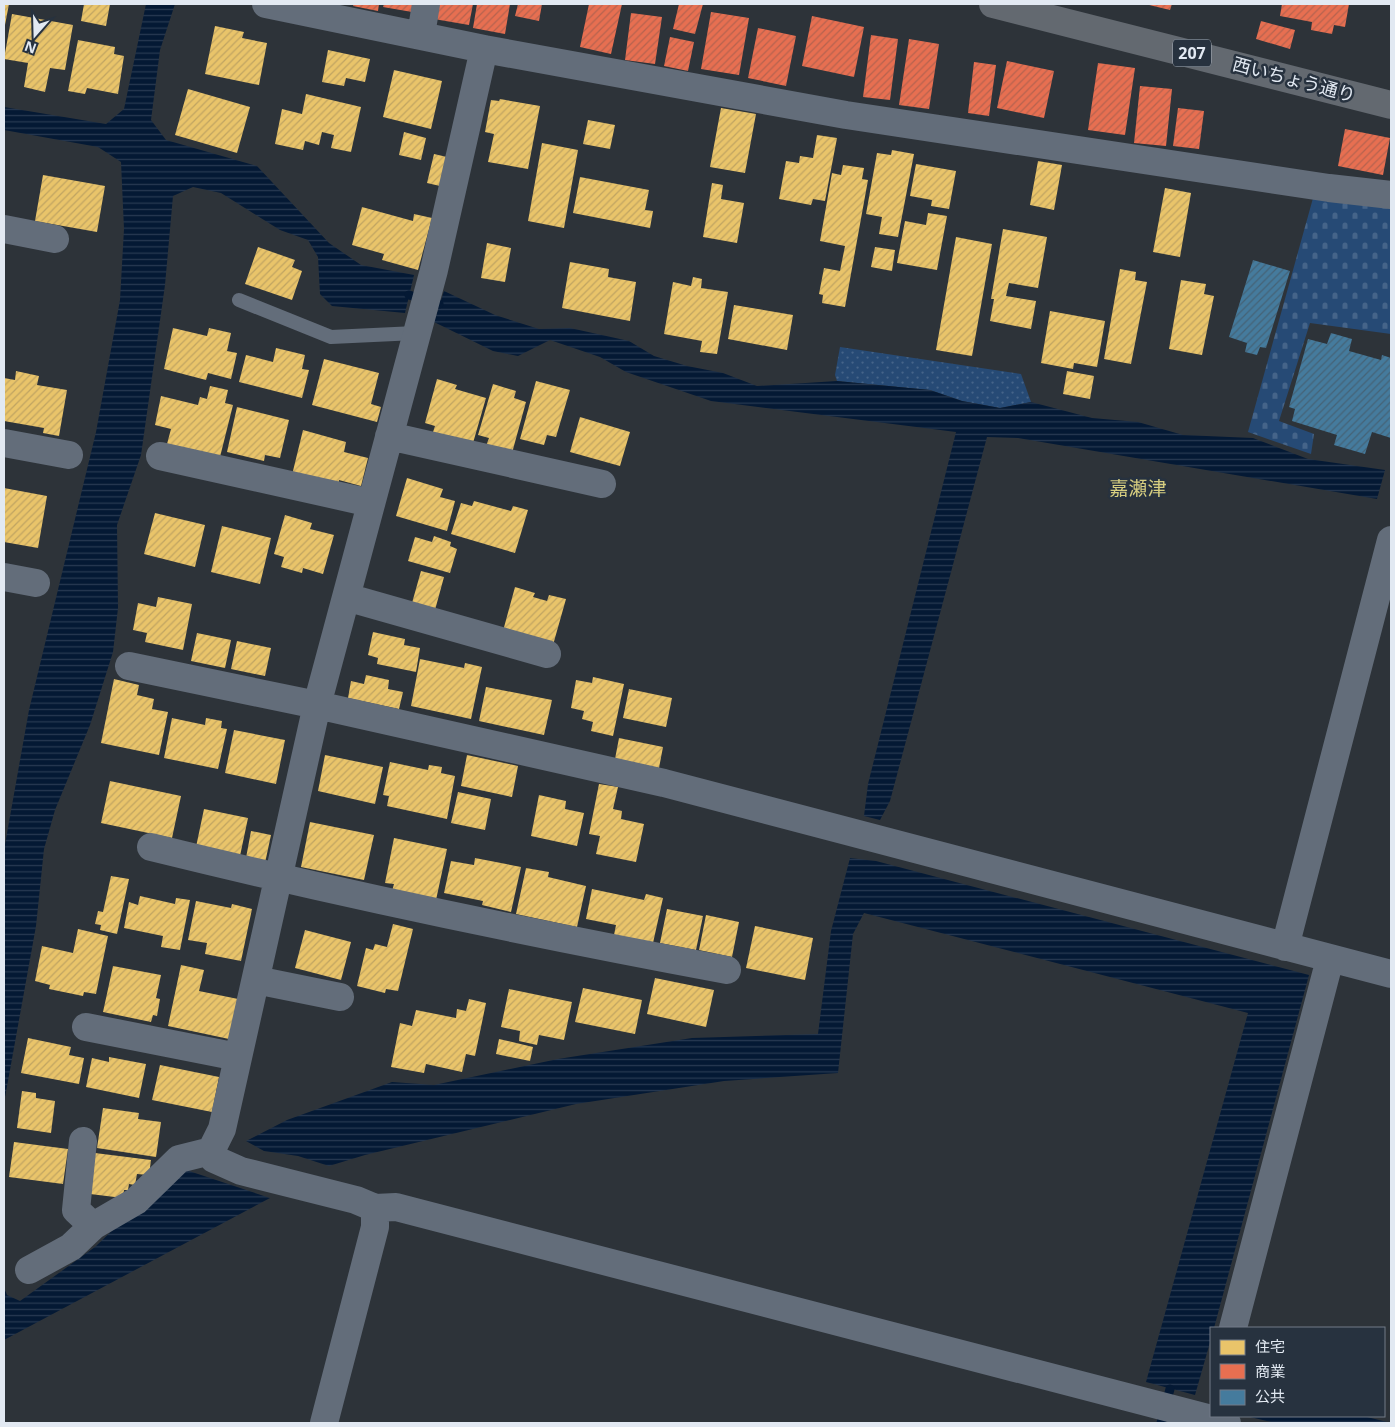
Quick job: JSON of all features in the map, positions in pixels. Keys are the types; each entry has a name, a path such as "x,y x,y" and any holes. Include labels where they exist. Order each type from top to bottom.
{"highway":[{"name":"西いちょう通り","path":"993,4 1062,12 1391,105"}],"street":[{"path":"266,4 484,49 846,115 1329,188 1391,194"},
{"path":"421,36 426,4"},
{"path":"484,49 434,270 317,705 222,1129 211,1151 214,1159 241,1172 356,1200 375,1208 396,1207 1179,1412 1214,1419"},
{"path":"4,229 56,239"},
{"path":"389,436 602,484"},
{"path":"4,443 69,454"},
{"path":"160,456 371,504"},
{"path":"1285,947 1389,555"},
{"path":"4,577 36,583"},
{"path":"346,597 547,654"},
{"path":"129,666 317,705 664,783 1391,974"},
{"path":"150,847 278,878 561,939 727,970"},
{"path":"1233,1327 1330,959"},
{"path":"256,980 340,997"},
{"path":"86,1026 238,1057"},
{"path":"83,1141 76,1210 94,1226"},
{"path":"29,1270 72,1247 94,1226 136,1201 178,1159 211,1151"},
{"path":"324,1423 375,1227 375,1208"}],"lane":[{"path":"238,300 331,337 417,330"}],"green space":[{"path":"1315,191 1391,201 1391,334 1310,323 1279,421 1314,434 1311,454 1248,432"},
{"path":"840,347 1021,374 1031,402 1000,408 962,401 930,390 837,381 835,375"}],"shaded area":[{"path":"146,4 175,4 160,50 151,120 166,140 257,166 329,243 361,265 414,275 405,313 332,306 320,294 318,257 308,240 280,230 221,193 193,187 173,196 165,285 141,455 117,525 118,608 113,652 90,725 55,810 44,849 36,926 4,1103 4,850 29,710 96,432 120,300 124,229 121,162 98,147 4,130 4,107 106,124 124,109"},
{"path":"444,291 495,315 539,329 570,328 629,341 654,356 687,366 723,373 757,386 837,381 930,390 962,401 1000,408 1031,402 1092,418 1138,422 1183,435 1253,438 1308,459 1385,470 1377,499 1018,438 987,437 890,801 880,820 864,816 868,784 956,432 711,401 626,372 600,357 550,340 518,356 493,351 434,322"},
{"path":"850,858 876,861 1309,975 1214,1327 1210,1327 1210,1342 1195,1395 1146,1382 1248,1013 864,913 853,934 838,1073 724,1081 576,1104 365,1155 329,1166 298,1156 264,1151 246,1141 287,1120 392,1082 434,1085 558,1059 692,1038 818,1034 831,931"},
{"path":"186,1170 270,1198 4,1340 4,1287 7,1295 20,1301 95,1247 119,1224"},
{"path":"1250,1417 1367,1417 1391,1423 1275,1423"}],"building: 住宅":[{"path":"4,4 9,4 5,25 4,25"},
{"path":"84,4 110,4 106,26 81,21"},
{"path":"12,14 73,25 65,70 50,68 45,92 24,87 28,63 4,59"},
{"path":"215,26 244,32 242,38 267,43 259,85 205,74"},
{"path":"78,40 115,47 114,54 124,56 118,94 87,88 85,94 68,91"},
{"path":"328,50 370,59 365,82 346,78 344,86 322,82"},
{"path":"394,70 442,81 431,129 383,117"},
{"path":"188,89 250,107 237,153 175,135"},
{"path":"306,94 361,107 351,152 331,148 334,135 322,132 319,145 305,141 303,150 275,144 282,109 302,114"},
{"path":"500,99 540,106 528,169 488,162 494,134 485,132 491,100 499,101"},
{"path":"721,108 756,114 745,173 710,167"},
{"path":"588,120 615,125 610,149 583,144"},
{"path":"404,132 426,138 421,160 399,155"},
{"path":"817,135 837,138 825,201 813,199 811,205 779,199 786,161 799,163 800,156 813,158"},
{"path":"542,143 578,150 564,228 528,221"},
{"path":"892,150 914,154 898,237 879,234 882,217 866,214 877,153 891,155"},
{"path":"434,154 447,157 440,186 427,183"},
{"path":"1038,161 1062,165 1054,210 1030,205"},
{"path":"916,164 956,171 949,209 931,206 932,200 910,196"},
{"path":"843,165 864,168 862,179 868,180 845,307 822,303 823,295 819,294 824,268 840,271 845,246 820,241 832,173 841,175"},
{"path":"43,175 105,186 97,232 35,221"},
{"path":"580,177 649,190 645,210 653,211 650,228 573,213"},
{"path":"712,183 723,185 721,199 744,203 737,243 703,237"},
{"path":"1165,188 1191,193 1180,257 1153,252"},
{"path":"362,207 413,221 414,214 432,218 418,270 382,260 384,254 352,245"},
{"path":"928,213 947,216 937,270 897,263 905,221 926,225"},
{"path":"1003,229 1047,237 1038,288 1009,283 1006,296 1036,301 1031,329 990,321 994,299 991,299"},
{"path":"956,237 992,244 972,356 936,350"},
{"path":"487,243 511,248 505,282 481,278"},
{"path":"258,247 295,260 292,267 302,271 292,300 245,284"},
{"path":"875,247 895,250 892,271 871,267"},
{"path":"570,262 609,269 608,277 636,282 630,321 562,308"},
{"path":"1120,269 1136,272 1135,280 1147,282 1131,364 1104,359"},
{"path":"693,277 702,279 701,288 728,292 717,354 700,352 702,341 664,334 673,282 691,286"},
{"path":"1181,280 1206,284 1204,294 1214,296 1202,355 1169,349"},
{"path":"734,305 793,315 787,350 728,339"},
{"path":"1050,311 1105,321 1097,367 1074,363 1073,369 1041,363"},
{"path":"173,328 207,336 209,328 231,333 227,351 237,353 231,379 208,373 206,380 164,369"},
{"path":"276,348 305,355 302,369 309,370 302,398 239,382 246,355 273,362"},
{"path":"324,359 379,373 371,404 381,407 377,422 312,405"},
{"path":"16,371 39,376 37,385 67,390 59,436 43,433 44,428 4,421 4,378 15,380"},
{"path":"1067,371 1094,376 1090,399 1063,394"},
{"path":"437,379 457,385 455,389 486,398 473,443 433,432 435,426 425,423"},
{"path":"536,381 570,390 556,437 547,435 544,445 520,439"},
{"path":"493,384 516,391 514,398 526,402 512,453 486,446 489,438 478,435"},
{"path":"210,386 228,390 225,403 233,405 220,457 167,444 171,429 155,425 161,396 198,405 200,397 207,399"},
{"path":"237,407 289,420 280,458 265,455 264,461 227,452"},
{"path":"580,417 630,432 620,466 570,452"},
{"path":"303,430 346,442 344,452 368,458 361,486 339,480 338,487 292,475"},
{"path":"407,478 443,489 440,497 455,501 447,531 396,516"},
{"path":"4,488 47,496 38,548 4,542"},
{"path":"474,501 511,511 513,506 528,510 515,553 451,534 461,503 472,506"},
{"path":"155,513 205,525 195,567 144,554"},
{"path":"285,515 312,523 310,529 334,535 323,574 303,568 302,573 281,567 284,557 274,554"},
{"path":"222,526 271,538 260,584 211,572"},
{"path":"434,536 451,542 450,546 457,549 450,573 408,561 415,537 432,542"},
{"path":"421,571 444,577 435,610 412,603"},
{"path":"515,587 535,593 533,597 547,601 549,595 566,599 553,645 503,631"},
{"path":"158,597 192,604 183,650 145,642 147,633 133,630 138,603 156,607"},
{"path":"373,632 405,639 404,645 420,648 416,672 377,664 378,658 368,655"},
{"path":"197,633 231,640 225,668 191,661"},
{"path":"237,641 271,648 265,676 231,669"},
{"path":"420,659 464,668 465,663 482,667 471,719 411,706"},
{"path":"366,675 389,680 388,689 403,692 399,709 348,698 351,681 364,684"},
{"path":"593,677 624,684 613,736 591,731 593,722 582,719 584,711 571,708 576,680 592,683"},
{"path":"114,679 139,685 137,695 154,699 152,709 168,712 159,755 101,743"},
{"path":"486,687 552,700 544,735 479,721"},
{"path":"629,689 672,698 666,727 623,718"},
{"path":"172,718 205,725 206,718 222,721 221,728 227,729 218,769 164,758"},
{"path":"234,730 285,740 276,784 225,773"},
{"path":"619,738 663,747 659,768 615,759"},
{"path":"325,755 383,767 375,804 318,791"},
{"path":"467,755 518,766 512,797 461,786"},
{"path":"390,762 428,770 429,765 442,767 441,773 455,776 447,819 387,806 389,796 383,795"},
{"path":"110,781 181,796 172,838 101,823"},
{"path":"599,784 618,787 613,809 622,811 621,819 644,824 636,862 596,854 600,836 589,834"},
{"path":"458,792 491,799 485,830 451,823"},
{"path":"539,795 566,801 565,809 584,813 577,846 531,836"},
{"path":"204,809 248,818 240,856 196,847"},
{"path":"310,822 374,835 364,880 301,867"},
{"path":"251,831 271,835 265,863 246,858"},
{"path":"394,838 447,849 436,900 392,891 394,884 385,883"},
{"path":"475,858 521,867 511,912 482,905 483,901 444,893 451,861 474,865"},
{"path":"526,868 549,872 548,877 586,886 577,927 516,914"},
{"path":"111,876 129,879 117,934 100,930 101,925 95,924 98,911 103,912"},
{"path":"592,889 644,900 646,894 663,898 653,943 614,935 616,925 586,919"},
{"path":"140,896 175,904 176,898 190,900 180,950 161,947 163,936 124,928 129,902 138,905"},
{"path":"196,901 231,908 232,904 252,909 241,961 205,954 207,943 188,940"},
{"path":"667,909 703,916 696,950 660,943"},
{"path":"706,915 739,922 732,957 699,950"},
{"path":"393,924 413,929 398,991 386,989 385,993 357,986 366,948 373,950 375,944 387,947"},
{"path":"755,926 813,938 805,980 746,968"},
{"path":"78,929 108,936 96,994 84,992 83,996 49,989 50,985 35,981 42,946 73,953"},
{"path":"305,930 351,942 341,980 295,968"},
{"path":"181,965 204,970 199,991 238,999 229,1039 168,1026"},
{"path":"113,966 161,975 156,998 160,999 157,1016 153,1015 151,1022 103,1012"},
{"path":"655,978 714,990 706,1027 647,1014"},
{"path":"583,988 642,1000 635,1034 575,1022"},
{"path":"509,989 572,1002 564,1040 539,1035 537,1045 519,1041 520,1031 501,1027"},
{"path":"469,999 486,1003 475,1056 466,1054 462,1072 426,1064 424,1073 391,1067 400,1023 412,1026 416,1010 456,1018 457,1009 466,1011"},
{"path":"28,1038 71,1047 69,1055 84,1058 79,1084 21,1073"},
{"path":"499,1039 533,1047 530,1061 496,1054"},
{"path":"109,1057 146,1064 139,1098 86,1087 92,1058 109,1062"},
{"path":"160,1065 219,1077 212,1112 152,1100"},
{"path":"22,1091 36,1093 36,1098 55,1101 51,1133 17,1128"},
{"path":"103,1108 139,1113 138,1119 161,1122 156,1157 97,1148"},
{"path":"14,1142 68,1149 63,1184 9,1177"},
{"path":"95,1153 151,1160 149,1175 137,1174 135,1185 129,1184 128,1190 124,1190 123,1198 90,1194"}],"building: 商業":[{"path":"354,4 379,4 378,11 353,6"},
{"path":"384,4 414,4 412,12 383,7"},
{"path":"437,4 473,4 469,25 434,19"},
{"path":"477,4 510,4 505,34 473,28"},
{"path":"518,4 542,4 539,21 515,16"},
{"path":"589,4 622,4 611,54 580,47"},
{"path":"679,4 703,4 695,34 673,29"},
{"path":"1145,4 1172,4 1170,10"},
{"path":"1282,4 1349,4 1345,27 1334,25 1332,34 1311,30 1312,22 1280,16"},
{"path":"711,12 749,18 739,75 701,69"},
{"path":"631,13 662,17 655,64 625,60"},
{"path":"812,16 864,27 854,77 802,66"},
{"path":"1261,21 1295,30 1290,49 1256,39"},
{"path":"758,28 796,36 786,86 748,78"},
{"path":"871,35 898,39 890,100 863,97"},
{"path":"670,37 694,42 688,71 664,66"},
{"path":"909,39 939,44 929,109 899,105"},
{"path":"1007,61 1054,71 1044,118 997,108"},
{"path":"974,62 996,65 989,116 968,113"},
{"path":"1098,63 1135,68 1125,135 1088,130"},
{"path":"1140,86 1172,89 1166,146 1134,143"},
{"path":"1178,108 1204,111 1199,149 1173,146"},
{"path":"1345,129 1390,138 1383,175 1338,166"}],"building: 公共":[{"path":"1253,260 1290,271 1266,348 1260,347 1257,355 1245,352 1247,343 1229,337"},
{"path":"1331,333 1352,339 1349,351 1381,360 1382,355 1391,358 1391,438 1372,432 1365,454 1334,445 1337,435 1292,421 1295,409 1289,407 1308,339 1327,344"}],"waterway":[{"path":"409,295 439,304"},
{"path":"1161,1423 1170,1389"}],"district":[{"name":"嘉瀬津","path":"1138,488"}]}
